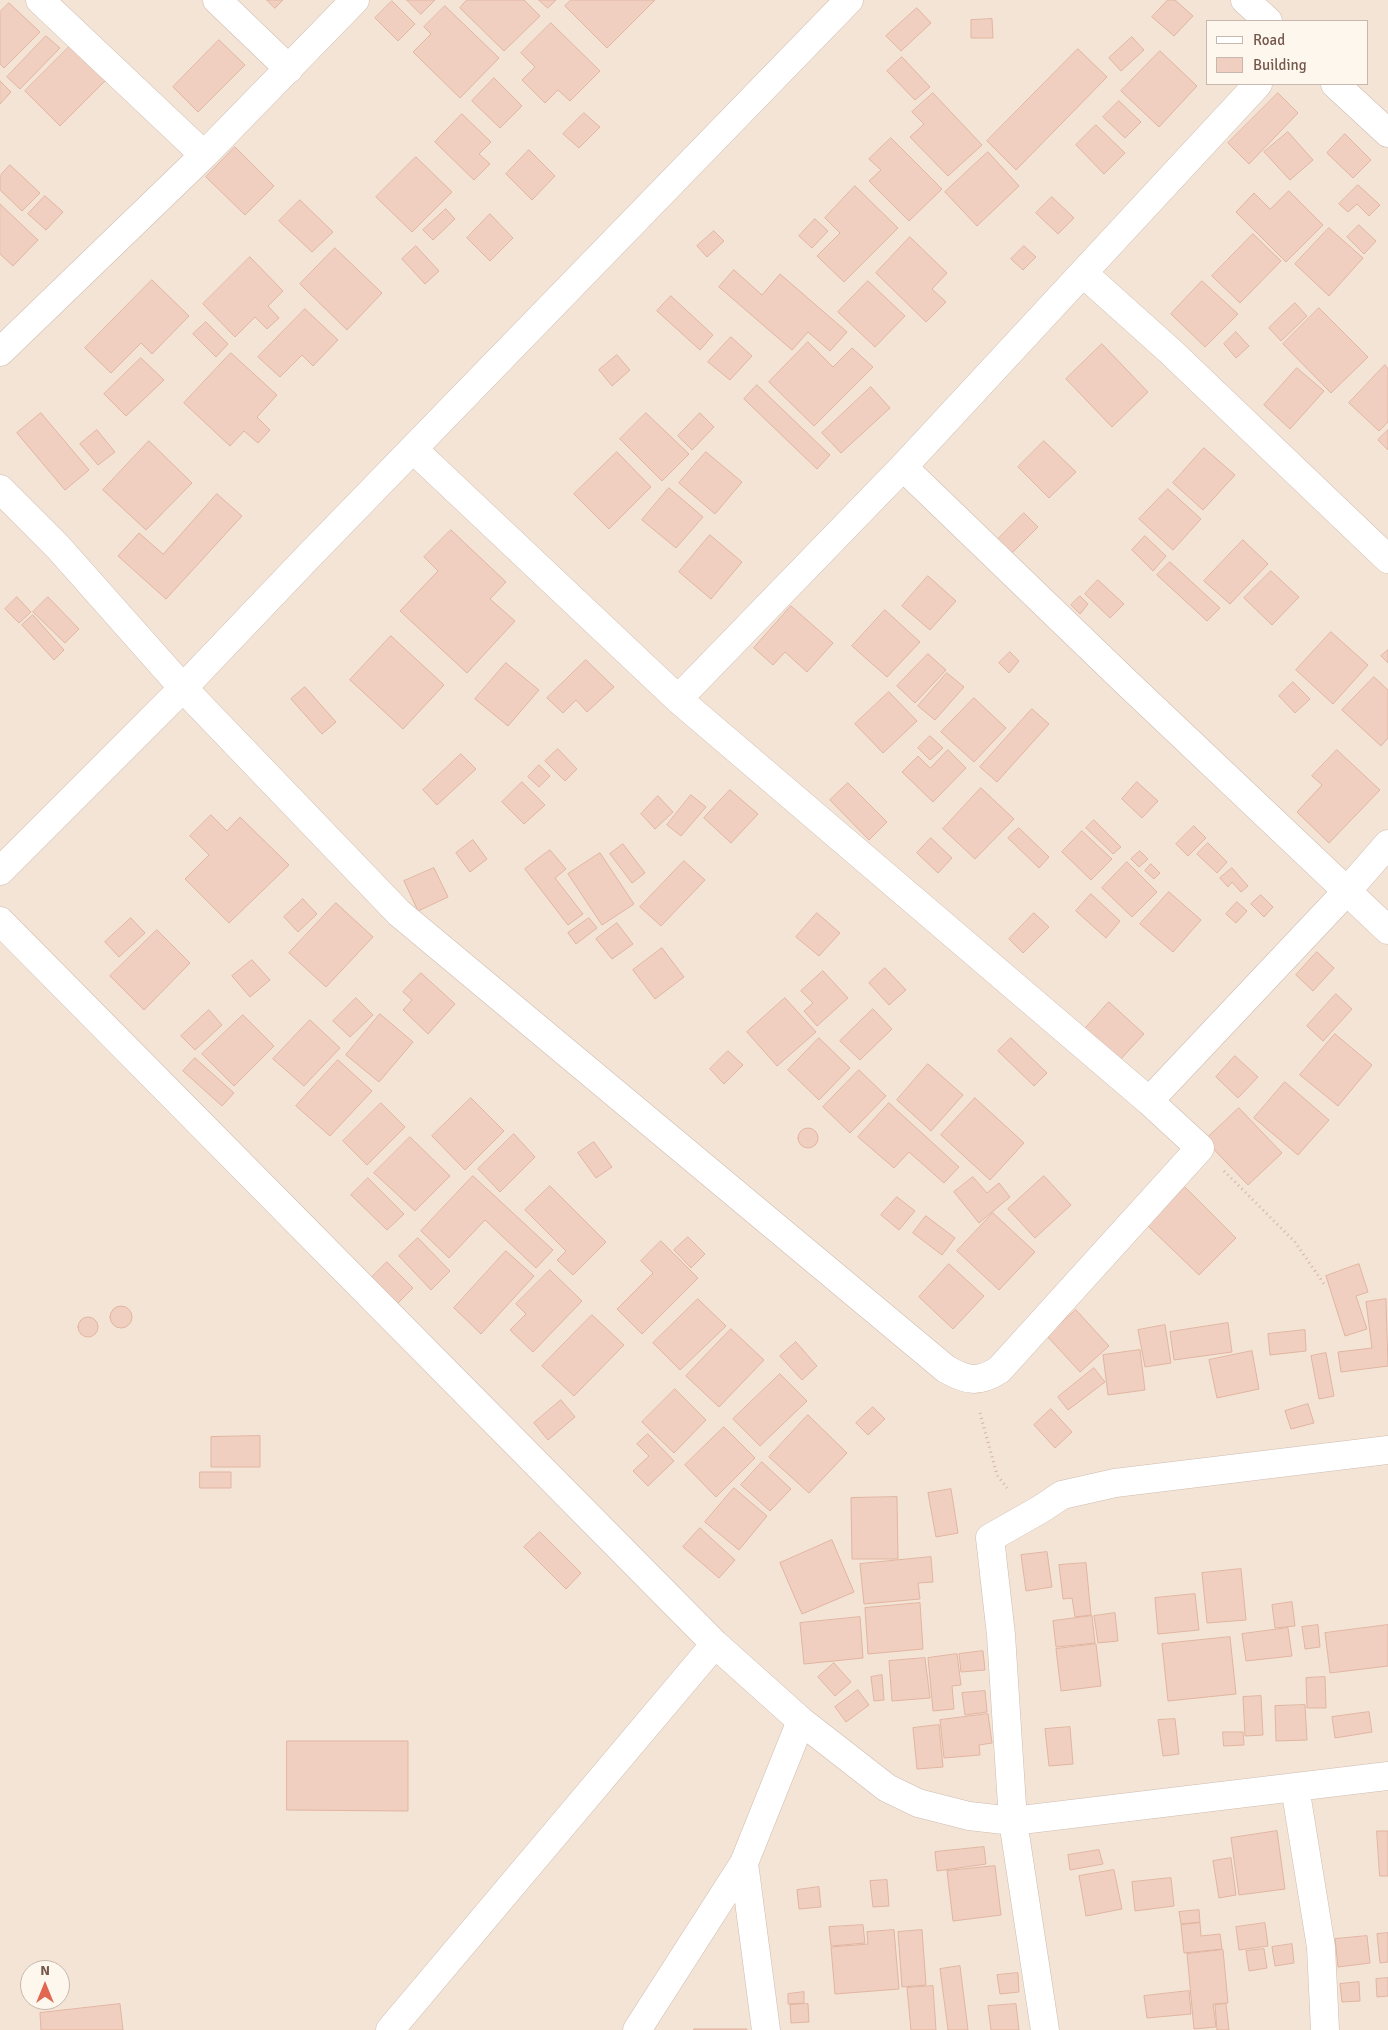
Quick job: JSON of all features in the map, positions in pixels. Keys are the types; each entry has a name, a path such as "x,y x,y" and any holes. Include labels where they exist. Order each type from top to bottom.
{"street":[{"path":"40,0 204,155"},
{"path":"216,0 289,68"},
{"path":"0,352 204,155 355,0"},
{"path":"1245,0 1267,20"},
{"path":"0,871 183,688 836,5"},
{"path":"678,699 903,467 1257,85"},
{"path":"1336,85 1388,133"},
{"path":"1083,273 1170,351 1388,559"},
{"path":"0,490 58,547 183,688 399,913 946,1369 970,1380 986,1378 999,1370 1200,1148 1149,1102 678,699 413,449"},
{"path":"903,467 1388,930"},
{"path":"1149,1102 1347,891 1388,844"},
{"path":"0,921 715,1644 801,1721 888,1788 918,1804 969,1816 1013,1821 1388,1776"},
{"path":"1045,2030 1013,1821 1001,1635 990,1538 1062,1495 1115,1483 1388,1450"},
{"path":"390,2030 715,1644"},
{"path":"637,2030 744,1863 801,1721"},
{"path":"1295,1787 1321,1947 1325,2030"},
{"path":"744,1863 766,2030"}],"path":[{"path":"1200,1148 1295,1242 1324,1284"},
{"path":"970,1380 997,1475 1008,1489"}],"shaded area":[{"path":"0,0 1388,0 1388,2030 0,2030"}],"building":[{"path":"267,0 283,0 275,8"},
{"path":"407,0 435,0 421,14"},
{"path":"467,0 524,0 540,16 504,51 460,8"},
{"path":"539,0 556,0 548,8"},
{"path":"571,0 655,0 607,48 565,6"},
{"path":"1168,0 1175,0 1193,16 1174,36 1152,17"},
{"path":"392,1 415,24 398,41 375,18"},
{"path":"9,3 40,32 4,68 0,64 0,12"},
{"path":"445,6 499,58 460,98 413,52 431,34 424,27"},
{"path":"917,8 931,23 901,51 886,36"},
{"path":"992,19 993,38 971,38 971,20"},
{"path":"551,23 600,71 570,101 558,90 545,103 522,80 535,67 521,53"},
{"path":"46,36 60,48 20,89 7,77"},
{"path":"1132,37 1144,50 1121,71 1109,58"},
{"path":"219,40 245,65 198,112 173,87"},
{"path":"70,46 105,81 60,126 25,91"},
{"path":"1078,49 1107,77 1016,170 987,141"},
{"path":"1160,51 1197,86 1159,127 1121,91"},
{"path":"902,57 930,87 915,100 887,71"},
{"path":"494,78 522,106 500,128 472,101"},
{"path":"0,81 11,92 0,104"},
{"path":"933,93 982,145 948,176 910,137 924,124 912,112"},
{"path":"1278,93 1298,113 1249,164 1228,143"},
{"path":"1119,101 1141,122 1125,138 1103,117"},
{"path":"584,113 600,127 579,148 563,134"},
{"path":"462,114 491,142 479,154 490,164 474,180 435,142"},
{"path":"1096,125 1125,153 1104,174 1076,145"},
{"path":"1288,132 1313,160 1290,180 1264,152"},
{"path":"1345,134 1371,160 1353,178 1327,153"},
{"path":"891,138 942,189 909,221 869,181 881,170 869,159"},
{"path":"235,147 274,186 245,215 206,177"},
{"path":"529,150 555,176 532,200 506,174"},
{"path":"988,152 1019,186 977,226 945,192"},
{"path":"416,157 452,192 412,232 376,197"},
{"path":"10,165 40,193 22,211 0,190 0,176"},
{"path":"1358,185 1380,205 1369,216 1357,204 1348,212 1339,204"},
{"path":"855,186 898,228 844,282 817,256 840,233 825,218"},
{"path":"1289,191 1323,225 1286,262 1236,212 1254,193 1270,209"},
{"path":"45,196 63,212 46,230 28,214"},
{"path":"1052,197 1074,218 1058,234 1036,213"},
{"path":"300,200 333,232 312,252 279,221"},
{"path":"0,204 38,240 13,266 0,254"},
{"path":"446,209 455,219 433,240 423,230"},
{"path":"490,214 513,238 490,261 467,238"},
{"path":"815,219 828,231 812,248 799,236"},
{"path":"1359,225 1376,241 1364,254 1347,237"},
{"path":"1329,228 1363,258 1329,296 1295,264"},
{"path":"714,231 724,241 707,257 697,246"},
{"path":"1253,234 1281,261 1240,303 1212,276"},
{"path":"910,237 947,273 932,289 946,302 926,322 876,273"},
{"path":"416,246 439,271 425,284 402,259"},
{"path":"1024,246 1036,257 1023,270 1011,259"},
{"path":"335,248 382,293 347,330 300,284"},
{"path":"250,257 283,291 268,306 279,318 267,329 255,317 235,337 203,304"},
{"path":"734,270 762,295 780,274 847,332 830,351 808,332 792,350 719,287"},
{"path":"152,280 189,316 152,354 141,343 111,373 85,348"},
{"path":"868,281 905,316 875,347 838,312"},
{"path":"1202,281 1238,314 1205,347 1171,314"},
{"path":"671,296 713,335 700,350 657,311"},
{"path":"1295,303 1307,316 1281,341 1269,328"},
{"path":"1319,308 1368,357 1331,393 1283,344"},
{"path":"305,309 338,340 313,366 302,355 280,377 258,357"},
{"path":"206,322 228,344 216,357 193,334"},
{"path":"1236,332 1249,346 1236,358 1224,344"},
{"path":"731,337 752,356 730,380 708,362"},
{"path":"808,342 833,367 852,348 873,367 814,426 769,382"},
{"path":"1102,344 1148,392 1112,427 1066,379"},
{"path":"231,353 277,395 257,417 270,430 258,443 244,431 230,446 184,403"},
{"path":"617,355 630,370 612,386 599,370"},
{"path":"141,358 164,380 126,416 104,394"},
{"path":"1385,365 1388,369 1388,422 1379,431 1349,403"},
{"path":"1297,368 1324,391 1290,429 1264,405"},
{"path":"757,385 830,455 817,469 744,399"},
{"path":"871,387 890,408 841,453 822,433"},
{"path":"41,413 89,470 65,490 17,433"},
{"path":"646,413 689,454 662,481 620,439"},
{"path":"700,413 714,427 692,450 678,436"},
{"path":"97,430 115,452 98,465 80,444"},
{"path":"1388,430 1388,450 1378,440"},
{"path":"149,441 192,483 146,530 103,490"},
{"path":"1044,441 1076,472 1049,498 1018,467"},
{"path":"1204,448 1235,475 1203,510 1173,483"},
{"path":"617,452 651,487 609,529 574,494"},
{"path":"706,452 742,482 715,514 679,483"},
{"path":"669,488 703,517 676,548 642,520"},
{"path":"1168,489 1201,519 1173,550 1139,519"},
{"path":"217,494 242,516 166,599 118,556 139,533 163,554"},
{"path":"1024,513 1038,527 1006,559 992,545"},
{"path":"451,530 506,582 490,599 515,621 467,673 400,611 438,571 424,557"},
{"path":"710,535 742,562 711,599 679,572"},
{"path":"1145,536 1166,556 1153,571 1132,550"},
{"path":"1243,540 1268,564 1230,604 1204,581"},
{"path":"1170,562 1220,608 1207,621 1157,575"},
{"path":"1271,571 1299,597 1272,625 1244,598"},
{"path":"928,576 956,601 930,630 902,606"},
{"path":"1098,580 1124,604 1110,618 1085,594"},
{"path":"1080,596 1088,604 1080,614 1071,605"},
{"path":"17,597 31,612 19,623 5,609"},
{"path":"48,597 79,629 65,643 33,612"},
{"path":"791,606 833,643 807,672 785,652 773,665 754,648"},
{"path":"885,610 920,642 887,677 852,646"},
{"path":"33,615 64,650 54,660 22,625"},
{"path":"1331,632 1368,665 1333,704 1296,670"},
{"path":"391,636 444,685 403,729 350,680"},
{"path":"1388,650 1388,663 1381,656"},
{"path":"1010,652 1019,661 1009,673 999,663"},
{"path":"928,654 946,670 915,703 897,686"},
{"path":"586,660 614,687 587,712 576,700 563,713 547,698"},
{"path":"506,663 539,690 508,726 475,699"},
{"path":"947,673 964,687 935,720 918,706"},
{"path":"1374,677 1388,690 1388,738 1381,746 1342,710"},
{"path":"1293,682 1310,699 1295,713 1279,696"},
{"path":"305,687 336,722 322,734 291,699"},
{"path":"889,692 917,721 883,753 855,724"},
{"path":"974,698 1006,728 974,762 941,732"},
{"path":"1032,709 1049,724 997,782 980,767"},
{"path":"930,736 943,748 930,760 918,748"},
{"path":"558,749 577,769 565,781 545,761"},
{"path":"948,750 966,768 933,802 902,772 918,756 930,768"},
{"path":"1337,750 1380,790 1329,843 1297,812 1322,785 1312,776"},
{"path":"461,754 476,769 437,805 423,790"},
{"path":"539,765 550,776 539,787 528,777"},
{"path":"522,782 545,805 524,824 502,802"},
{"path":"1137,782 1158,801 1142,818 1122,799"},
{"path":"848,783 887,822 869,840 830,800"},
{"path":"981,788 1014,819 975,859 943,829"},
{"path":"730,790 758,814 731,843 704,818"},
{"path":"691,795 706,807 681,836 667,825"},
{"path":"658,796 673,812 655,829 641,814"},
{"path":"211,815 227,831 240,817 289,865 229,923 185,879 209,855 190,836"},
{"path":"1094,820 1121,847 1113,854 1086,828"},
{"path":"1194,826 1206,838 1188,856 1176,844"},
{"path":"1019,828 1049,857 1039,868 1008,838"},
{"path":"1082,831 1112,859 1091,880 1062,852"},
{"path":"931,838 952,858 938,873 917,853"},
{"path":"473,840 487,859 470,872 456,853"},
{"path":"1208,843 1227,862 1217,873 1197,854"},
{"path":"623,844 645,873 632,883 610,854"},
{"path":"550,850 566,869 555,878 583,914 568,925 525,869"},
{"path":"1140,851 1148,859 1139,867 1131,859"},
{"path":"600,853 634,904 602,925 568,874"},
{"path":"684,861 705,880 661,926 640,907"},
{"path":"1127,862 1157,892 1132,917 1102,888"},
{"path":"1151,864 1160,873 1154,879 1145,871"},
{"path":"434,868 448,897 418,911 404,881"},
{"path":"1232,868 1248,886 1241,892 1232,882 1228,887 1220,878"},
{"path":"1169,892 1201,920 1173,952 1140,924"},
{"path":"1091,894 1120,921 1106,938 1076,911"},
{"path":"1261,895 1273,907 1264,917 1251,904"},
{"path":"303,899 317,914 298,932 284,917"},
{"path":"1237,902 1247,911 1236,923 1226,914"},
{"path":"336,903 373,937 326,987 289,953"},
{"path":"817,913 840,933 819,956 796,937"},
{"path":"1034,913 1049,927 1023,953 1009,939"},
{"path":"131,918 145,933 119,957 105,942"},
{"path":"589,918 597,928 576,944 568,933"},
{"path":"617,923 633,944 612,959 596,939"},
{"path":"157,930 190,963 144,1010 110,976"},
{"path":"662,948 684,977 655,999 633,970"},
{"path":"1317,952 1334,968 1313,991 1296,975"},
{"path":"252,960 270,980 250,997 232,976"},
{"path":"885,968 906,990 889,1005 869,983"},
{"path":"823,971 848,998 817,1026 804,1011 813,1003 801,991"},
{"path":"421,973 455,1004 428,1034 403,1010 412,1000 403,992"},
{"path":"1336,994 1352,1009 1323,1041 1307,1026"},
{"path":"356,998 373,1015 350,1037 333,1021"},
{"path":"785,998 816,1032 777,1066 747,1032"},
{"path":"1109,1002 1144,1034 1117,1063 1082,1032"},
{"path":"873,1009 892,1029 860,1060 840,1041"},
{"path":"209,1010 222,1025 195,1050 181,1036"},
{"path":"380,1014 413,1042 379,1082 346,1055"},
{"path":"243,1015 274,1046 234,1086 202,1054"},
{"path":"310,1020 340,1048 304,1086 273,1059"},
{"path":"1335,1034 1372,1065 1338,1106 1300,1075"},
{"path":"819,1038 850,1068 819,1100 788,1070"},
{"path":"1011,1038 1047,1073 1034,1086 998,1051"},
{"path":"728,1051 743,1065 724,1084 710,1069"},
{"path":"1235,1056 1258,1077 1238,1098 1216,1077"},
{"path":"195,1058 234,1093 222,1106 183,1071"},
{"path":"338,1060 372,1091 330,1136 296,1106"},
{"path":"928,1064 963,1095 931,1131 897,1100"},
{"path":"859,1070 886,1096 850,1133 823,1107"},
{"path":"1285,1082 1329,1120 1298,1155 1254,1118"},
{"path":"471,1098 504,1131 465,1170 432,1136"},
{"path":"975,1098 1024,1143 990,1180 941,1135"},
{"path":"381,1103 405,1127 367,1165 343,1141"},
{"path":"889,1103 959,1167 944,1183 909,1152 894,1168 858,1137"},
{"path":"1239,1108 1282,1153 1248,1185 1205,1140"},
{"path":"804,1128 812,1128 818,1134 818,1142 812,1148 804,1148 798,1142 798,1134"},
{"path":"514,1134 535,1157 500,1192 478,1169"},
{"path":"410,1137 450,1176 415,1211 374,1173"},
{"path":"594,1142 612,1167 596,1178 578,1153"},
{"path":"473,1176 553,1250 536,1268 485,1220 449,1258 421,1231"},
{"path":"1044,1176 1071,1205 1035,1238 1008,1209"},
{"path":"973,1177 987,1193 999,1183 1010,1197 979,1223 954,1192"},
{"path":"368,1178 404,1214 387,1230 351,1195"},
{"path":"550,1186 606,1242 573,1275 557,1260 566,1251 525,1210"},
{"path":"1185,1187 1236,1238 1199,1275 1147,1225"},
{"path":"897,1197 915,1211 899,1230 881,1215"},
{"path":"993,1213 1035,1252 999,1290 957,1251"},
{"path":"926,1216 955,1238 942,1255 913,1233"},
{"path":"688,1237 705,1254 691,1268 674,1250"},
{"path":"418,1238 450,1271 431,1290 399,1256"},
{"path":"661,1241 698,1278 642,1334 617,1309 653,1273 641,1261"},
{"path":"506,1251 534,1276 481,1334 454,1308"},
{"path":"387,1262 413,1288 395,1306 369,1280"},
{"path":"949,1264 984,1296 953,1329 919,1297"},
{"path":"1359,1264 1368,1292 1356,1296 1367,1329 1345,1336 1326,1276"},
{"path":"550,1270 582,1301 533,1352 510,1330 526,1314 516,1304"},
{"path":"698,1299 726,1326 680,1370 653,1343"},
{"path":"1386,1299 1388,1366 1341,1372 1338,1352 1372,1348 1366,1302"},
{"path":"121,1306 129,1309 132,1317 129,1325 121,1328 113,1325 110,1317 113,1309"},
{"path":"1076,1310 1109,1346 1080,1372 1047,1336"},
{"path":"592,1315 624,1345 574,1396 542,1366"},
{"path":"88,1317 95,1320 98,1327 95,1334 88,1337 81,1334 78,1327 81,1320"},
{"path":"1228,1323 1232,1352 1174,1360 1170,1332"},
{"path":"1165,1325 1171,1363 1145,1367 1138,1330"},
{"path":"731,1329 764,1360 719,1407 686,1376"},
{"path":"1305,1330 1306,1351 1270,1355 1268,1334"},
{"path":"796,1342 817,1366 802,1380 780,1356"},
{"path":"1140,1350 1145,1390 1108,1395 1103,1355"},
{"path":"1252,1351 1259,1389 1217,1398 1209,1360"},
{"path":"1326,1353 1334,1396 1319,1399 1311,1356"},
{"path":"1094,1368 1105,1382 1068,1410 1058,1397"},
{"path":"780,1374 807,1401 760,1446 733,1419"},
{"path":"675,1389 706,1420 674,1453 642,1422"},
{"path":"561,1400 575,1417 548,1440 534,1423"},
{"path":"1308,1404 1314,1423 1291,1429 1285,1411"},
{"path":"873,1407 885,1419 868,1435 856,1423"},
{"path":"1051,1409 1072,1432 1055,1448 1034,1425"},
{"path":"808,1415 847,1453 809,1493 769,1457"},
{"path":"724,1427 755,1458 716,1497 685,1465"},
{"path":"648,1434 674,1461 648,1486 633,1471 649,1456 637,1444"},
{"path":"260,1436 260,1467 211,1467 211,1437"},
{"path":"762,1462 791,1489 770,1511 741,1485"},
{"path":"200,1472 231,1472 231,1488 200,1488"},
{"path":"734,1488 767,1516 739,1550 705,1522"},
{"path":"951,1489 958,1533 936,1537 928,1493"},
{"path":"897,1497 898,1559 852,1559 851,1498"},
{"path":"700,1528 735,1560 719,1578 683,1547"},
{"path":"540,1532 581,1573 566,1589 524,1547"},
{"path":"832,1540 854,1592 802,1614 780,1563"},
{"path":"1047,1552 1052,1587 1026,1591 1021,1555"},
{"path":"931,1557 933,1582 918,1583 920,1599 864,1604 860,1564"},
{"path":"1086,1563 1091,1615 1075,1617 1072,1598 1063,1599 1059,1565"},
{"path":"1241,1569 1246,1620 1207,1623 1202,1573"},
{"path":"1195,1594 1199,1630 1158,1634 1155,1598"},
{"path":"1292,1602 1295,1626 1275,1628 1272,1605"},
{"path":"920,1603 923,1649 868,1654 865,1608"},
{"path":"1115,1613 1118,1641 1098,1643 1094,1616"},
{"path":"1092,1616 1095,1643 1056,1647 1053,1621"},
{"path":"860,1617 863,1658 804,1664 800,1623"},
{"path":"1318,1625 1320,1647 1305,1649 1302,1627"},
{"path":"1388,1625 1388,1666 1330,1673 1325,1633"},
{"path":"1288,1628 1292,1656 1246,1661 1242,1634"},
{"path":"1230,1637 1236,1694 1168,1701 1162,1644"},
{"path":"1096,1644 1101,1686 1061,1691 1056,1649"},
{"path":"983,1651 985,1670 961,1672 959,1654"},
{"path":"957,1654 961,1685 952,1686 954,1709 933,1711 928,1658"},
{"path":"925,1658 930,1698 892,1701 889,1661"},
{"path":"834,1663 851,1682 835,1696 818,1677"},
{"path":"882,1675 884,1700 874,1701 871,1677"},
{"path":"1325,1677 1326,1708 1307,1708 1306,1678"},
{"path":"858,1690 869,1705 846,1722 835,1707"},
{"path":"985,1691 987,1712 965,1715 962,1693"},
{"path":"1261,1696 1263,1735 1245,1736 1243,1697"},
{"path":"1305,1705 1307,1740 1276,1741 1275,1706"},
{"path":"1369,1712 1372,1732 1335,1738 1332,1717"},
{"path":"988,1714 992,1743 979,1745 980,1755 944,1758 940,1720"},
{"path":"1175,1719 1179,1754 1163,1756 1158,1720"},
{"path":"939,1725 943,1767 917,1769 913,1728"},
{"path":"1070,1727 1073,1764 1049,1766 1045,1729"},
{"path":"1223,1732 1243,1732 1244,1745 1224,1746"},
{"path":"287,1741 408,1741 408,1811 287,1810"},
{"path":"1277,1831 1285,1889 1239,1895 1231,1838"},
{"path":"1377,1831 1388,1831 1388,1876 1380,1876"},
{"path":"984,1847 986,1864 937,1871 935,1852"},
{"path":"1099,1850 1103,1864 1070,1870 1068,1855"},
{"path":"1231,1858 1236,1895 1219,1898 1213,1861"},
{"path":"995,1866 1001,1915 953,1921 947,1871"},
{"path":"1114,1870 1122,1909 1086,1916 1079,1876"},
{"path":"1171,1878 1174,1906 1135,1911 1132,1882"},
{"path":"887,1880 889,1906 873,1907 870,1881"},
{"path":"819,1887 821,1907 799,1909 797,1890"},
{"path":"1199,1910 1200,1922 1181,1924 1179,1912"},
{"path":"1200,1923 1201,1936 1220,1934 1222,1949 1184,1953 1181,1925"},
{"path":"1265,1923 1268,1946 1239,1950 1236,1927"},
{"path":"863,1925 865,1943 831,1946 829,1927"},
{"path":"894,1930 899,1989 835,1994 831,1947 868,1944 867,1932"},
{"path":"922,1930 926,1985 902,1987 898,1932"},
{"path":"1388,1933 1388,1962 1380,1963 1377,1934"},
{"path":"1367,1936 1370,1963 1338,1967 1335,1939"},
{"path":"1292,1944 1294,1963 1275,1966 1272,1947"},
{"path":"1264,1949 1267,1968 1249,1971 1246,1951"},
{"path":"1223,1950 1228,2003 1213,2004 1216,2027 1194,2029 1187,1954"},
{"path":"960,1966 968,2030 948,2030 940,1969"},
{"path":"1018,1973 1019,1992 1000,1994 997,1975"},
{"path":"1388,1978 1388,1996 1377,1997 1376,1979"},
{"path":"1359,1982 1360,2001 1342,2002 1340,1984"},
{"path":"933,1986 936,2030 911,2030 907,1988"},
{"path":"1189,1991 1191,2014 1147,2018 1144,1996"},
{"path":"804,1992 804,2003 788,2004 788,1994"},
{"path":"120,2004 123,2030 41,2030 40,2013"},
{"path":"808,2004 809,2022 791,2023 790,2005"},
{"path":"1016,2004 1019,2030 991,2030 988,2006"},
{"path":"1226,2004 1229,2030 1217,2030 1215,2005"},
{"path":"747,2029 747,2030 694,2030"}]}
